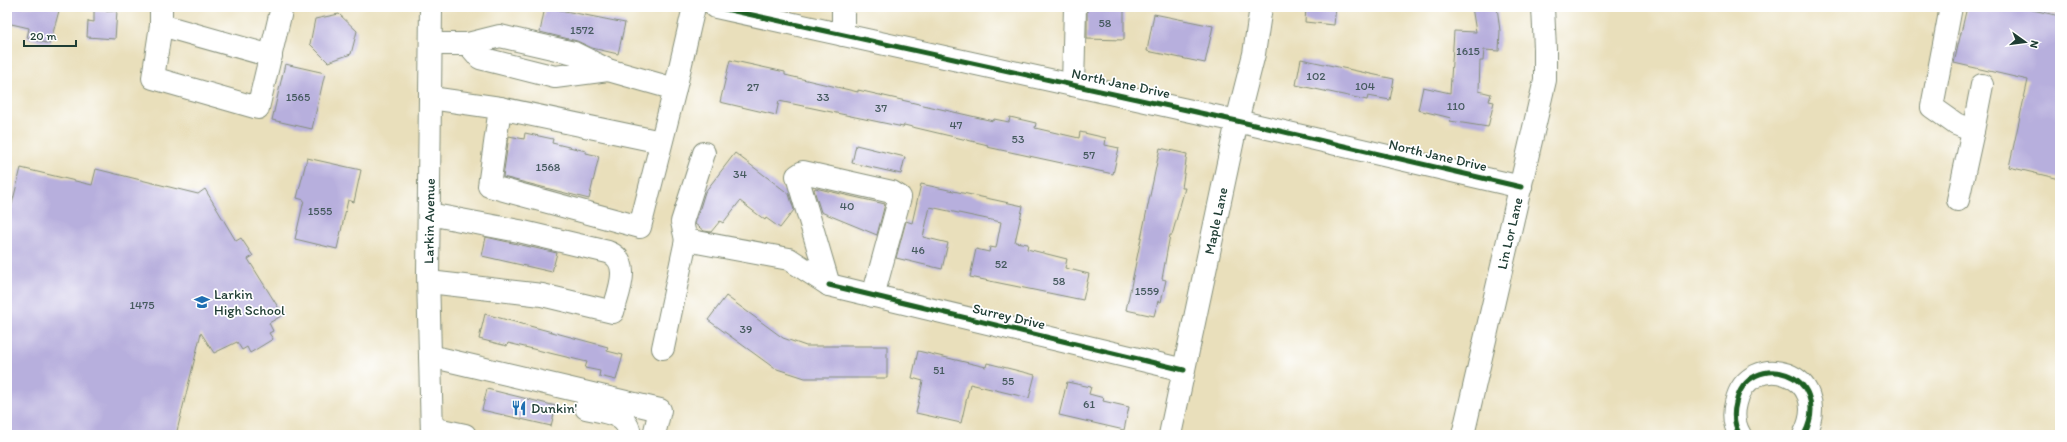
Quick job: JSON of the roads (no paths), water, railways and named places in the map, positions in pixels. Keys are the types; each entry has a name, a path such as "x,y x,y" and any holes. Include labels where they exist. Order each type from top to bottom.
{"street":[{"path":"271,56 161,16 153,78 258,108 271,56 282,7"},
{"name":"Larkin Avenue","path":"431,7 429,282 432,431"},
{"path":"500,108 489,186 640,227 694,7"},
{"name":"North Jane Drive","path":"716,7 790,15 843,35 1237,121 1521,187"},
{"path":"843,7 843,35"},
{"path":"1074,85 1075,7"},
{"name":"Maple Lane","path":"1170,435 1237,121 1254,54 1261,7"},
{"name":"Lin Lor Lane","path":"1463,435 1545,80 1543,7"},
{"path":"1951,7 1932,107 1956,124 1973,131"},
{"path":"431,44 468,44 480,58 555,77 608,70 675,89"},
{"path":"1958,200 1982,85"},
{"path":"431,98 500,108 661,142"},
{"path":"663,348 686,240 682,222 704,153"},
{"path":"829,285 797,176 803,172 892,192 900,197 873,296"},
{"path":"429,214 608,252 618,258 622,269 613,312 542,295 429,282"},
{"name":"Surrey Drive","path":"686,240 789,259 829,285 1184,370"},
{"path":"430,356 660,410 654,435"},
{"path":"1740,435 1733,412 1737,397 1747,382 1762,373 1777,371 1791,375 1804,386 1810,399 1812,415 1804,435"},
{"path":"498,372 508,388 620,418 628,427 630,435"},
{"path":"432,431 465,435"}],"place":[{"name":"Larkin High School","path":"202,302"},
{"name":"Dunkin'","path":"519,408"}]}
